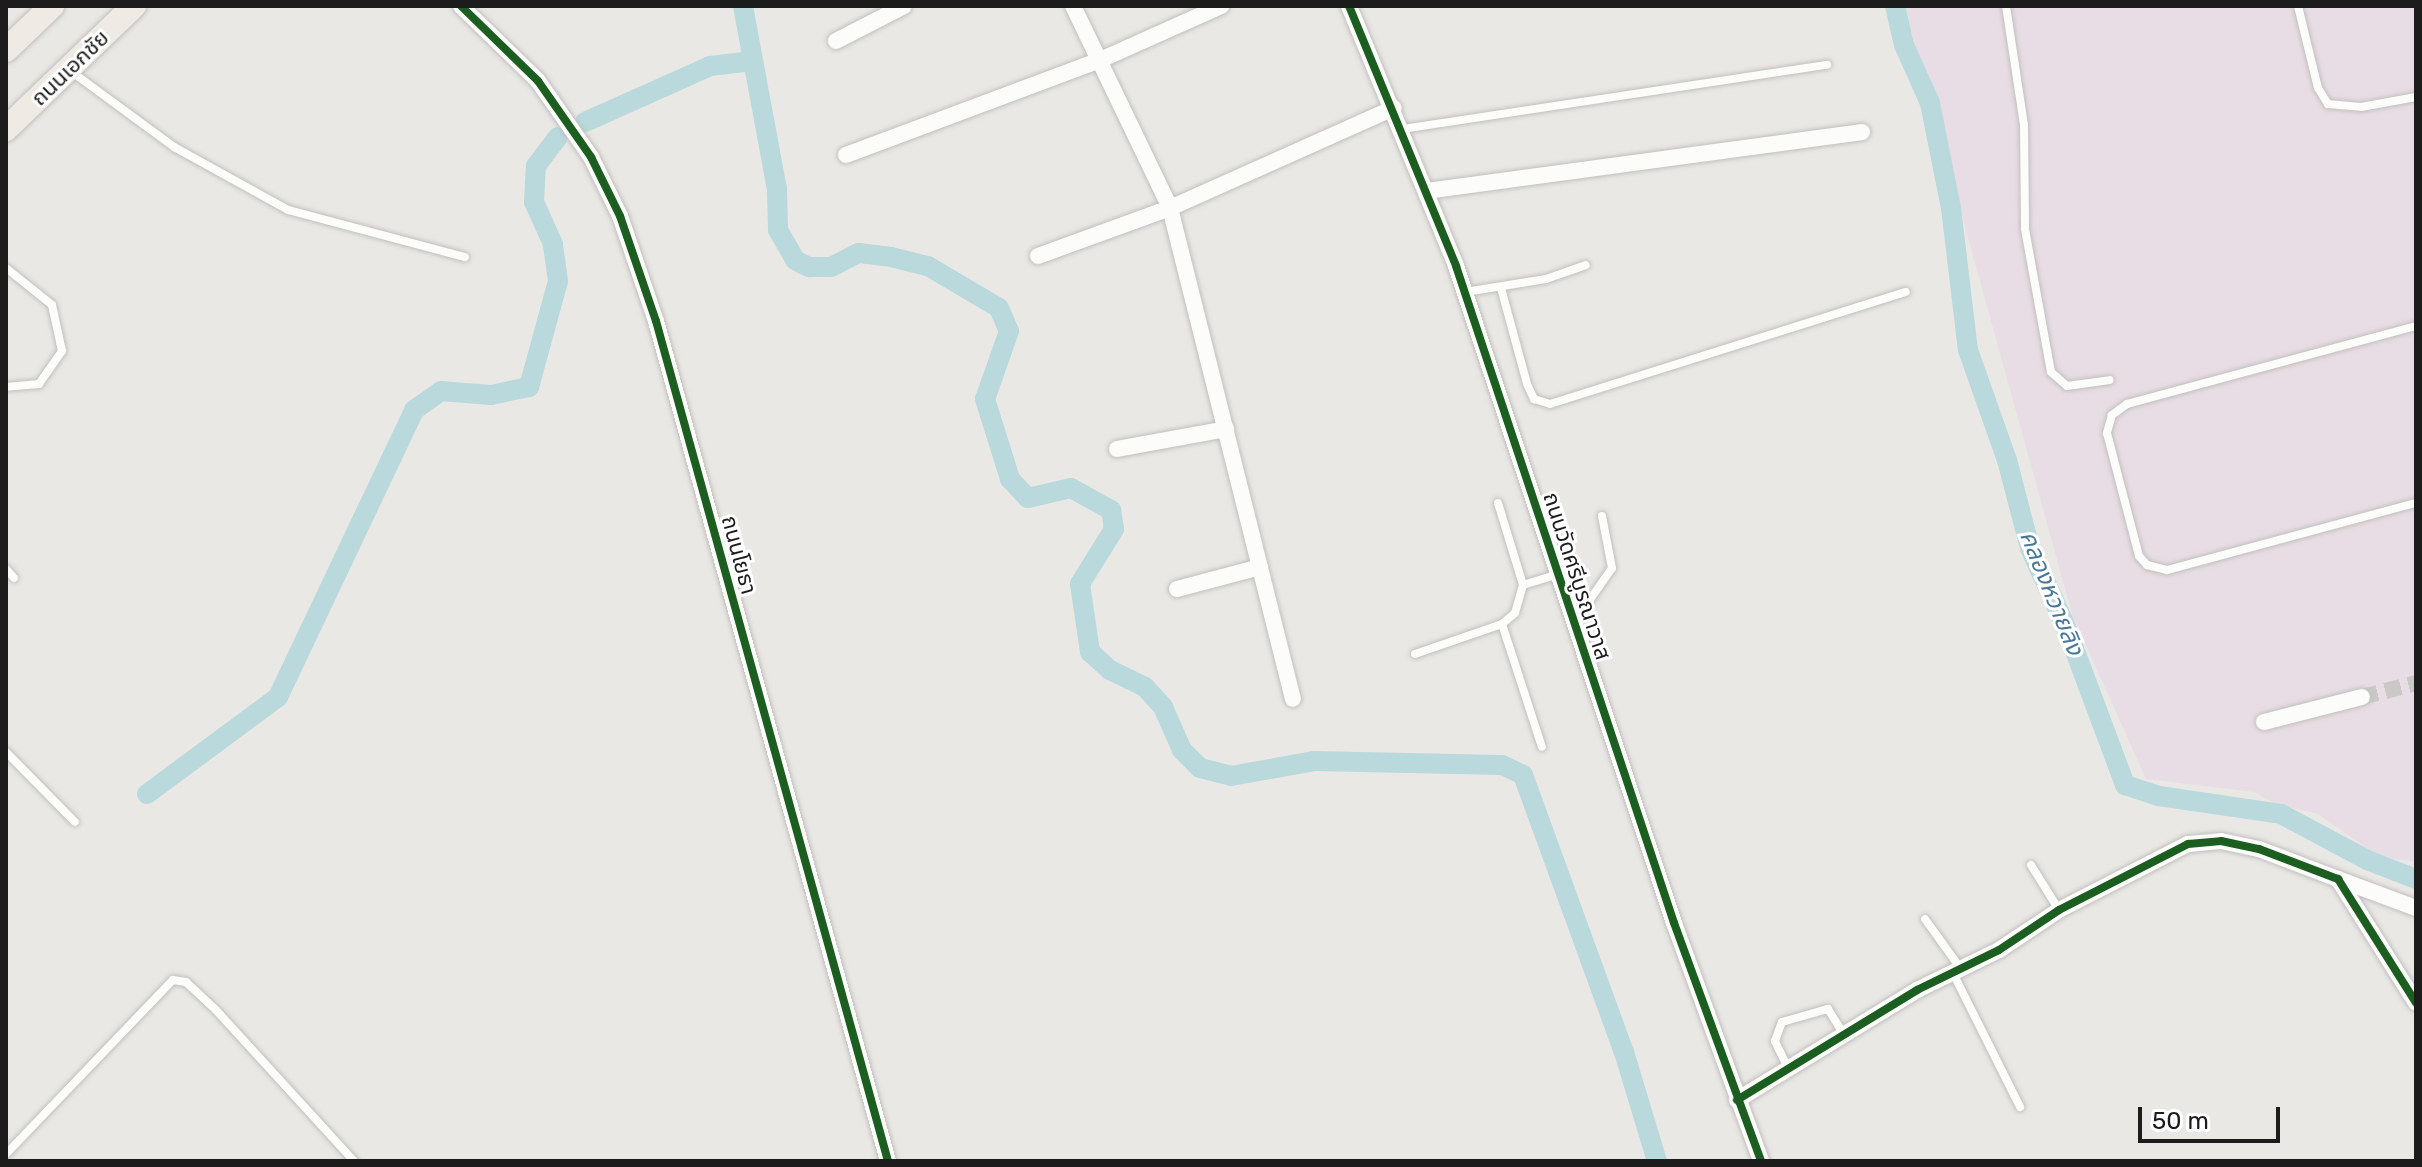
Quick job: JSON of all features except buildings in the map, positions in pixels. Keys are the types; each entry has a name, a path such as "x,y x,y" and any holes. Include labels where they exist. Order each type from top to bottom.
{"main road":[{"path":"6,50 52,6"},
{"name":"ถนนเอกชัย","path":"6,129 134,6"}],"street":[{"name":"ถนนโยธา","path":"461,6 538,81 591,157 620,216 656,321 888,1161"},
{"path":"836,41 904,6"},
{"path":"1073,6 1170,208 1293,699"},
{"path":"846,155 1098,61 1221,6"},
{"name":"ถนนวัดศรีบูรณาวาส","path":"1349,6 1394,108 1465,292 1570,614 1737,1100 1761,1161"},
{"path":"1038,256 1170,208 1394,108"},
{"path":"1426,191 1862,132"},
{"path":"1117,449 1226,429"},
{"path":"1177,589 1260,567"},
{"path":"2264,722 2362,697"},
{"path":"1737,1100 2059,910 2188,844 2221,841 2259,849 2416,908"},
{"path":"2338,879 2416,1003"}],"lane":[{"path":"2006,6 2024,125 2025,229 2051,372 2067,386 2110,380"},
{"path":"2298,6 2318,88 2328,104 2361,107 2416,97"},
{"path":"1402,129 1827,65"},
{"path":"68,69 174,147 288,210 465,257"},
{"path":"1465,292 1501,288 1586,265"},
{"path":"6,268 52,305 62,351 39,384 6,387"},
{"path":"1501,288 1527,384 1534,399 1550,404 1906,292"},
{"path":"2416,326 2127,404 2112,415 2107,433 2139,556 2147,565 2167,570 2416,503"},
{"path":"1415,654 1502,624 1515,613 1523,585 1498,503"},
{"path":"1570,614 1589,601 1612,568 1602,516"},
{"path":"6,569 14,578"},
{"path":"1523,585 1558,574"},
{"path":"1502,624 1542,747"},
{"path":"6,752 75,822"},
{"path":"2031,865 2059,910"},
{"path":"1925,919 1957,971 2020,1107"},
{"path":"6,1154 173,980 186,982 216,1010 354,1161"},
{"path":"1788,1069 1775,1041 1775,1029 1782,1022 1828,1009 1844,1035"}],"shaded area":[{"path":"1904,6 2416,6 2416,862 2378,856 2318,814 2275,804 2254,792 2146,779 2072,614"}],"waterway":[{"path":"743,6 777,189 778,230 795,260 809,267 831,267 859,253 891,257 928,266 999,308 1009,331 985,399 1010,479 1028,498 1071,488 1111,510 1114,529 1080,584 1090,652 1110,670 1145,687 1163,707 1182,750 1200,768 1231,776 1314,761 1502,765 1523,775 1624,1052 1657,1161"},
{"name":"คลองหวายลิง","path":"1895,6 1904,45 1930,103 1951,208 1968,350 2007,460 2030,548 2066,627 2125,785 2159,796 2281,814 2367,860 2416,879"},
{"path":"585,122 710,66 753,61"},
{"path":"147,794 278,697 414,410 441,391 491,395 529,387 558,281 553,244 534,202 536,166 558,137"}],"tunnel":[{"path":"2362,697 2416,683"}],"cycle path":[{"path":"461,6 538,81 591,157 620,216 656,321 888,1161"},
{"path":"1349,6 1456,266 1674,923 1761,1161"},
{"path":"1737,1100 1917,990 1999,950 2059,910 2188,844 2221,841 2259,849 2338,879 2416,1003"}]}
